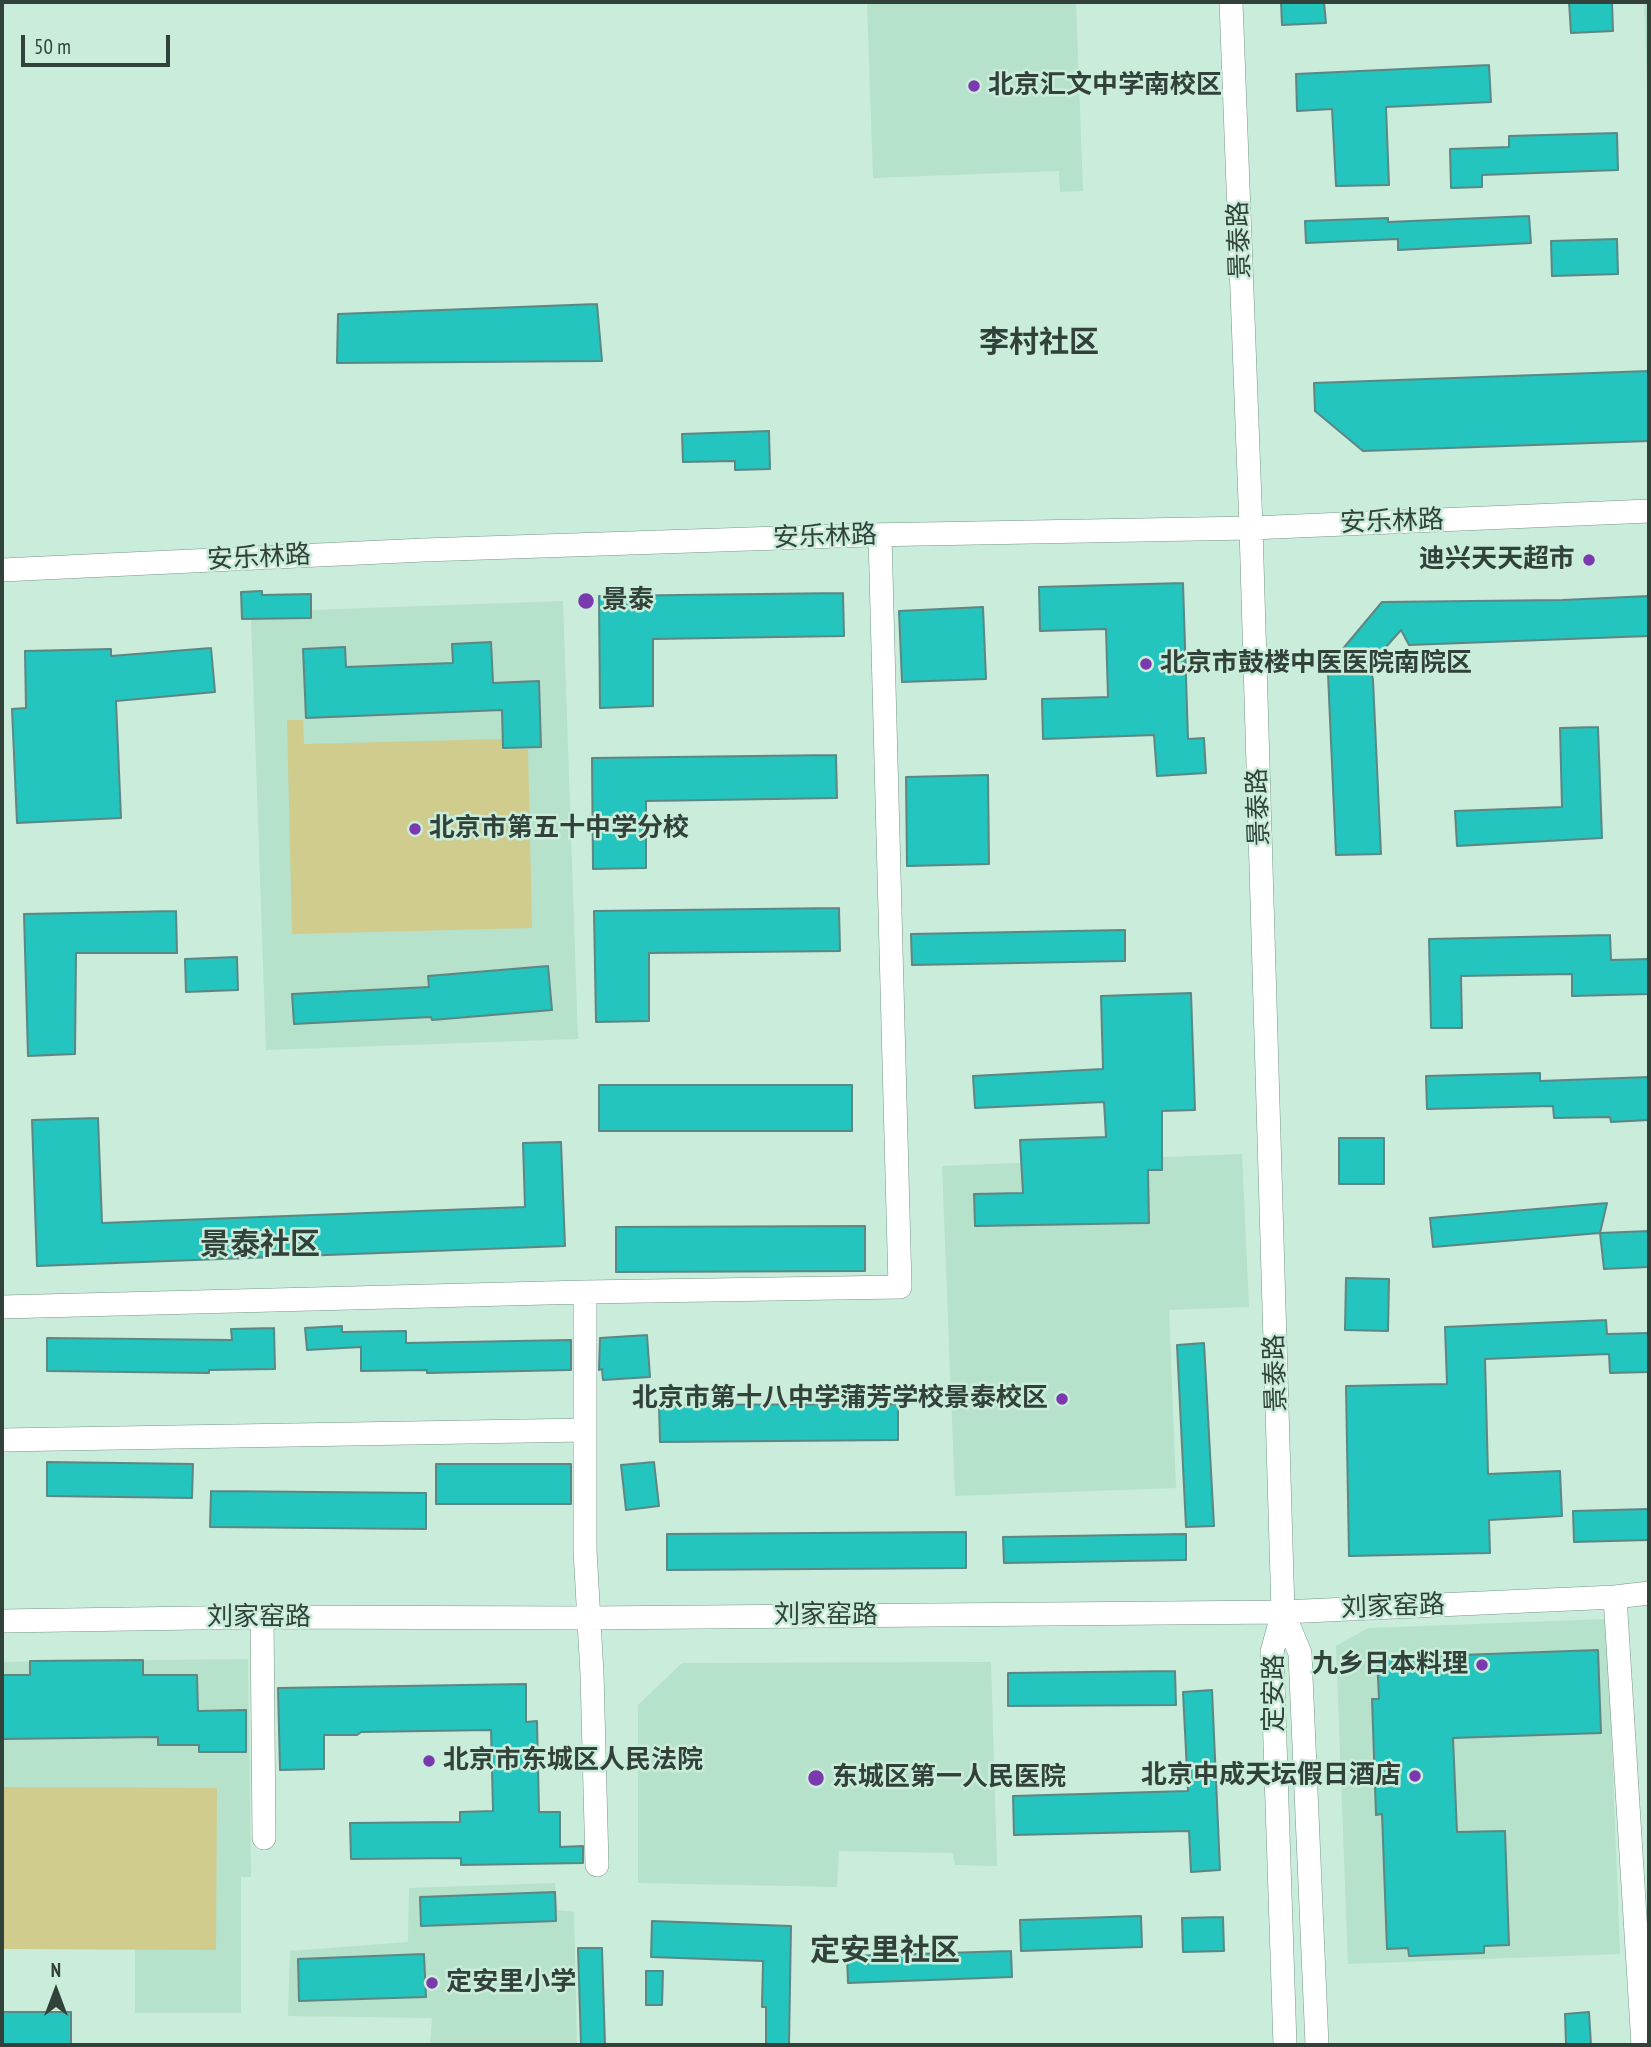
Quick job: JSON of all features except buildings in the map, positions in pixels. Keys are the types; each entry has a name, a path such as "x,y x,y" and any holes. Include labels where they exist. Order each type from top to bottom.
{"street":[{"name":"景泰路","path":"1231,2 1251,528 1283,1612"},
{"name":"安乐林路","path":"2,570 410,551 880,535 1251,528 1649,511"},
{"path":"2,1307 900,1287 880,535"},
{"path":"585,1292 587,1618 592,1674 597,1865"},
{"path":"2,1440 585,1430"},
{"name":"刘家窑路","path":"2,1622 262,1617 587,1618 1283,1612 1615,1597 1649,1593"},
{"path":"1615,1597 1643,2045"},
{"name":"定安路","path":"1283,1612 1272,1653 1285,2045"},
{"name":"定安路","path":"1283,1612 1300,1653 1317,2045"},
{"path":"262,1617 264,1838"}],"shaded area":[{"name":"北京汇文中学南校区","path":"867,2 1076,2 1083,191 1060,192 1059,171 873,178"},
{"path":"1644,2 1649,2 1649,147"},
{"name":"北京市第五十中学分校","path":"563,601 578,1039 266,1050 251,619 311,618 311,610"},
{"path":"287,720 303,720 304,744 502,739 502,750 528,749 532,928 292,934"},
{"name":"北京市第十八中学蒲芳学校景泰校区","path":"1242,1154 1249,1307 1169,1310 1176,1488 955,1496 942,1166"},
{"path":"1607,1619 1620,1954 1348,1964 1336,1646 1368,1628"},
{"path":"248,1659 251,1877 241,1877 241,2013 135,2013 135,1949 2,1949 2,1662"},
{"name":"东城区第一人民医院","path":"991,1662 997,1866 955,1865 953,1853 839,1851 837,1887 638,1883 638,1705 682,1663"},
{"path":"2,1787 217,1788 216,1950 2,1949"},
{"name":"定安里小学","path":"555,1883 558,1910 574,1912 577,2045 430,2045 432,2018 288,2016 290,1951 408,1942 409,1888"}],"place":[{"name":"北京汇文中学南校区","path":"974,86"},
{"name":"迪兴天天超市","path":"1589,560"},
{"name":"景泰","path":"586,601"},
{"name":"北京市鼓楼中医医院南院区","path":"1146,664"},
{"name":"北京市第五十中学分校","path":"415,829"},
{"name":"北京市第十八中学蒲芳学校景泰校区","path":"1062,1399"},
{"name":"九乡日本料理","path":"1482,1665"},
{"name":"北京市东城区人民法院","path":"429,1761"},
{"name":"北京中成天坛假日酒店","path":"1415,1776"},
{"name":"东城区第一人民医院","path":"816,1778"},
{"name":"定安里小学","path":"432,1983"}],"district":[{"name":"李村社区","path":"1039,343"},
{"name":"景泰社区","path":"260,1245"},
{"name":"定安里社区","path":"885,1951"}]}
